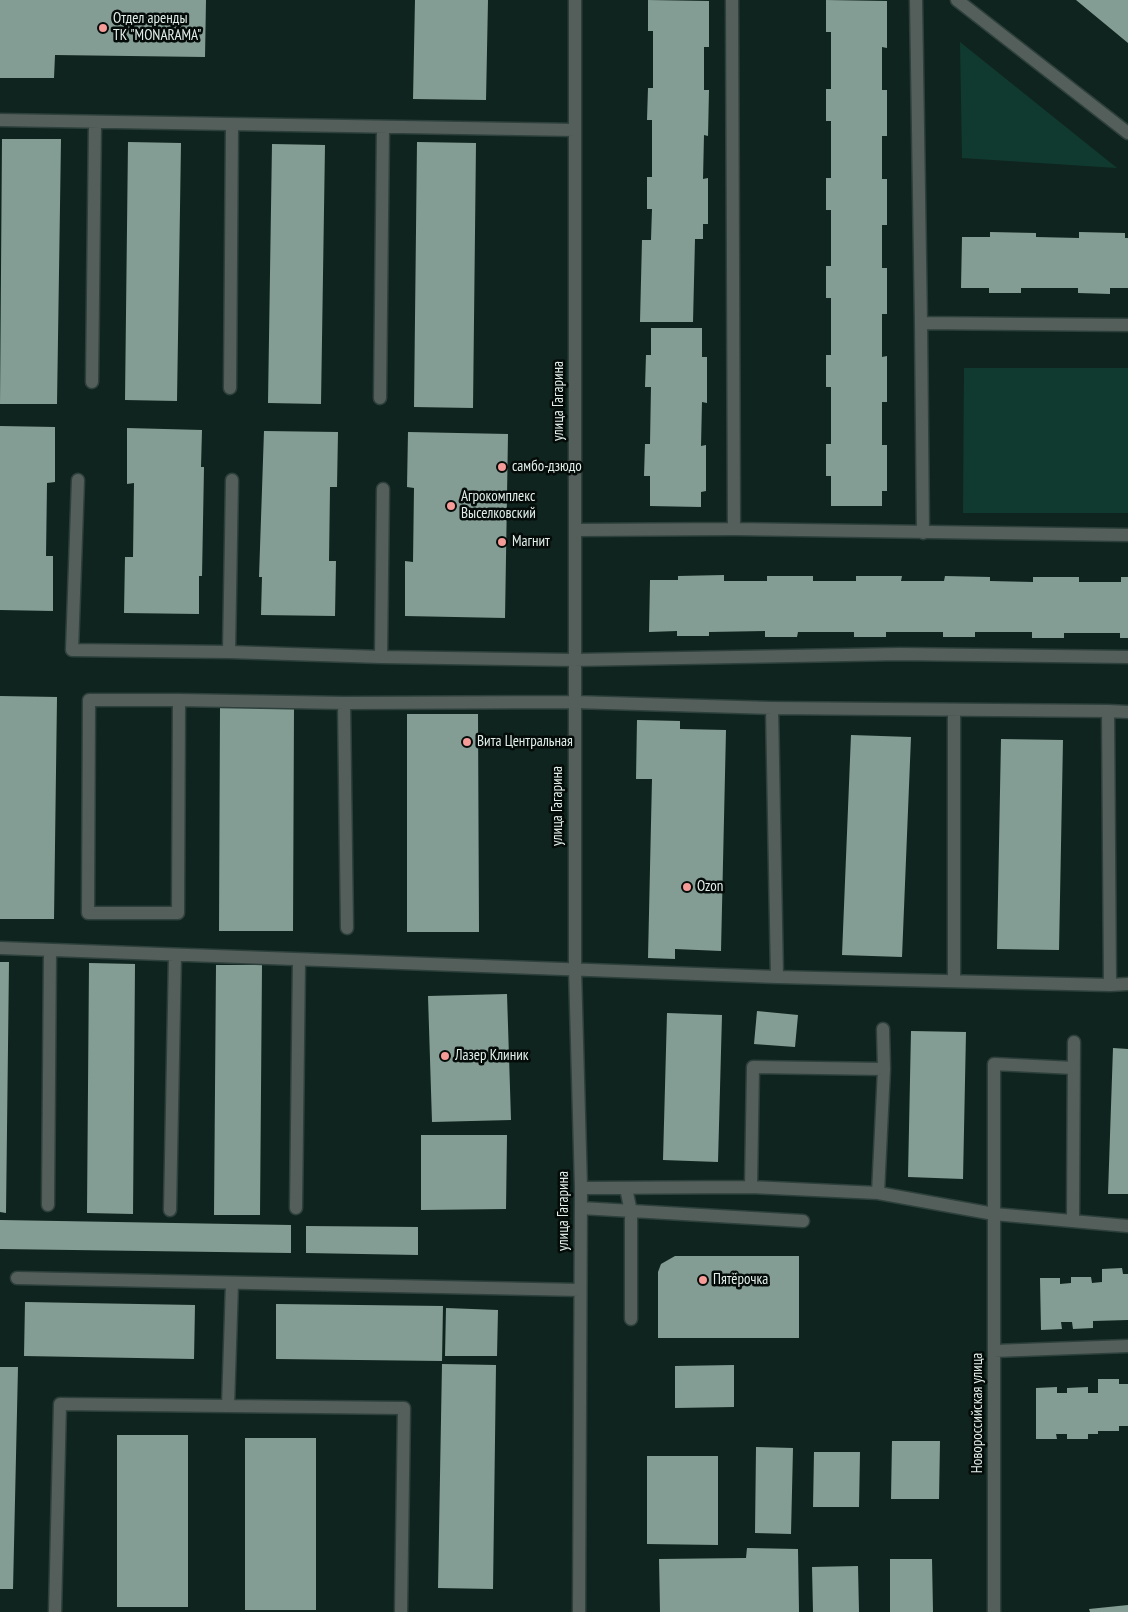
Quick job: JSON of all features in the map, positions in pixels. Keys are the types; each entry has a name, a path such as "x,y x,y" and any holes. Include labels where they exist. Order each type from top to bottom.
{"street":[{"name":"улица Гагарина","path":"575,0 575,969 581,1188 578,1612"},
{"path":"732,0 734,529"},
{"path":"916,0 922,533"},
{"path":"957,0 1128,133"},
{"path":"0,120 232,126 575,130"},
{"path":"92,382 95,123"},
{"path":"230,388 232,126"},
{"path":"380,398 383,128"},
{"path":"921,323 1128,325"},
{"path":"78,480 72,650 574,660 900,654 1128,657"},
{"path":"229,652 232,480"},
{"path":"381,657 383,489"},
{"path":"576,530 734,529 1128,535"},
{"path":"179,700 178,913 88,913 89,700 179,700 344,703 574,702 772,708 1128,712"},
{"path":"344,703 347,928"},
{"path":"772,708 777,977"},
{"path":"954,710 954,980"},
{"path":"1108,711 1110,985"},
{"path":"0,948 777,977 1128,984"},
{"path":"48,1205 50,951"},
{"path":"170,1210 175,955"},
{"path":"296,1208 299,960"},
{"path":"878,1193 884,1068 883,1029"},
{"path":"1073,1221 1074,1042"},
{"name":"Новороссийская улица","path":"994,1612 994,1064 1074,1068"},
{"path":"751,1187 753,1067 884,1068"},
{"path":"581,1188 751,1187 878,1193 994,1214 1128,1226"},
{"path":"626,1188 631,1212 631,1320"},
{"path":"581,1208 803,1221"},
{"path":"17,1278 580,1290"},
{"path":"228,1406 232,1283"},
{"path":"994,1351 1128,1346"},
{"path":"55,1612 60,1404 404,1408 401,1612"}],"green space":[{"path":"960,42 1117,168 962,158"},
{"path":"964,368 1128,368 1128,513 963,513"}],"building":[{"name":"Отдел аренды ТК \"MONARAMA\"","path":"0,0 206,0 205,57 55,55 54,78 0,78"},
{"path":"415,0 488,0 486,100 413,99"},
{"path":"648,0 709,1 709,47 704,47 704,90 709,90 708,136 704,135 703,179 708,178 708,224 703,224 703,239 695,239 693,322 640,322 642,240 651,240 652,209 647,209 647,177 652,177 652,120 647,120 648,88 653,88 653,31 648,31"},
{"path":"826,0 887,1 887,48 882,47 882,90 887,90 887,136 882,136 882,179 887,179 887,225 882,225 882,268 887,268 887,314 882,314 882,357 887,356 887,402 882,402 882,445 887,445 887,491 882,491 882,506 831,506 831,476 826,476 826,444 831,444 831,387 826,387 826,355 831,355 831,298 826,298 826,266 831,266 831,210 826,210 826,178 831,178 831,121 826,121 826,89 831,89 831,32 826,32"},
{"path":"1076,0 1128,0 1128,43"},
{"path":"2,139 61,139 57,404 0,404"},
{"path":"128,142 181,143 177,401 125,400"},
{"path":"417,142 476,143 473,408 414,407"},
{"path":"272,144 325,145 321,404 268,403"},
{"path":"990,232 1036,233 1036,237 1079,238 1079,232 1125,233 1125,238 1128,238 1128,288 1110,288 1110,294 1078,293 1078,288 1021,288 1021,293 989,293 989,288 961,288 962,237 990,237"},
{"path":"651,328 702,328 702,357 707,357 707,403 702,402 701,446 706,445 706,491 701,492 701,507 650,506 650,476 644,476 645,444 650,444 651,387 645,387 646,355 651,355"},
{"path":"0,426 55,427 55,482 47,483 46,556 53,556 53,611 0,610"},
{"path":"127,428 202,430 201,467 204,467 202,576 199,576 199,614 124,613 125,557 133,557 134,483 127,484"},
{"path":"264,431 338,432 337,487 330,487 329,561 336,561 335,616 261,615 262,577 259,577"},
{"path":"408,432 508,434 505,618 405,616 405,561 413,562 414,488 407,487"},
{"path":"724,575 724,581 767,581 767,576 813,576 813,581 856,581 856,576 902,576 901,581 944,581 945,576 990,577 990,581 1033,582 1033,577 1079,577 1079,582 1121,582 1121,577 1128,577 1128,638 1120,638 1120,633 1064,633 1064,638 1032,638 1032,632 975,632 975,637 943,637 943,632 886,632 886,637 854,637 854,632 798,632 797,637 765,637 765,631 709,632 709,636 677,636 677,631 649,632 650,580 678,580 678,576"},
{"path":"0,696 57,697 54,919 0,919"},
{"path":"220,707 294,707 293,931 219,931"},
{"path":"407,714 478,714 479,932 407,932"},
{"path":"637,720 680,721 680,729 726,730 721,951 675,949 675,959 648,958 652,779 636,779"},
{"path":"851,735 911,737 902,957 842,955"},
{"path":"1001,739 1063,740 1059,950 997,949"},
{"path":"0,962 9,962 6,1213 0,1212"},
{"path":"89,963 135,964 133,1214 87,1213"},
{"path":"216,965 262,965 260,1215 214,1215"},
{"path":"507,994 511,1120 432,1122 428,996"},
{"path":"757,1011 798,1015 795,1047 754,1044"},
{"path":"667,1013 722,1015 718,1162 663,1160"},
{"path":"911,1031 966,1032 963,1179 908,1177"},
{"path":"1113,1048 1128,1049 1128,1194 1108,1194"},
{"path":"421,1135 507,1135 506,1209 421,1210"},
{"path":"0,1220 291,1225 291,1253 0,1249"},
{"path":"306,1226 418,1227 418,1255 306,1253"},
{"path":"675,1256 799,1256 799,1338 658,1338 658,1272 661,1264"},
{"path":"1122,1268 1123,1274 1128,1274 1128,1320 1093,1321 1093,1328 1073,1329 1072,1322 1061,1322 1062,1329 1041,1330 1040,1278 1060,1278 1060,1284 1071,1283 1071,1277 1091,1277 1092,1283 1102,1282 1102,1269"},
{"path":"25,1302 195,1305 194,1359 24,1356"},
{"path":"276,1304 443,1306 442,1361 276,1359"},
{"path":"446,1308 498,1310 497,1356 445,1356"},
{"path":"442,1364 496,1365 493,1589 438,1588"},
{"path":"734,1365 734,1407 675,1408 675,1366"},
{"path":"0,1367 18,1367 13,1589 0,1589"},
{"path":"1098,1379 1119,1379 1119,1384 1128,1384 1128,1426 1119,1426 1119,1431 1098,1431 1098,1434 1088,1434 1088,1439 1067,1439 1067,1434 1056,1434 1057,1439 1036,1439 1036,1388 1057,1387 1057,1393 1067,1393 1067,1388 1088,1387 1088,1393 1098,1393"},
{"path":"117,1435 188,1435 188,1607 117,1607"},
{"path":"245,1438 316,1438 316,1610 245,1610"},
{"path":"892,1441 940,1441 939,1499 891,1499"},
{"path":"756,1447 793,1448 791,1534 755,1533"},
{"path":"814,1452 860,1452 859,1507 813,1507"},
{"path":"647,1456 718,1456 718,1545 647,1544"},
{"path":"747,1548 798,1549 799,1612 660,1612 659,1559 746,1558"},
{"path":"890,1559 932,1559 933,1612 890,1612"},
{"path":"858,1566 859,1612 813,1612 812,1567"},
{"path":"1128,1605 1128,1612 1090,1612 1089,1609"}],"place":[{"name":"Отдел аренды ТК \"MONARAMA\"","path":"103,28"},
{"name":"самбо-дзюдо","path":"502,467"},
{"name":"Агрокомплекс Выселковский","path":"451,506"},
{"name":"Магнит","path":"502,542"},
{"name":"Вита Центральная","path":"467,742"},
{"name":"Ozon","path":"687,887"},
{"name":"Лазер Клиник","path":"445,1056"},
{"name":"Пятёрочка","path":"703,1280"}]}
